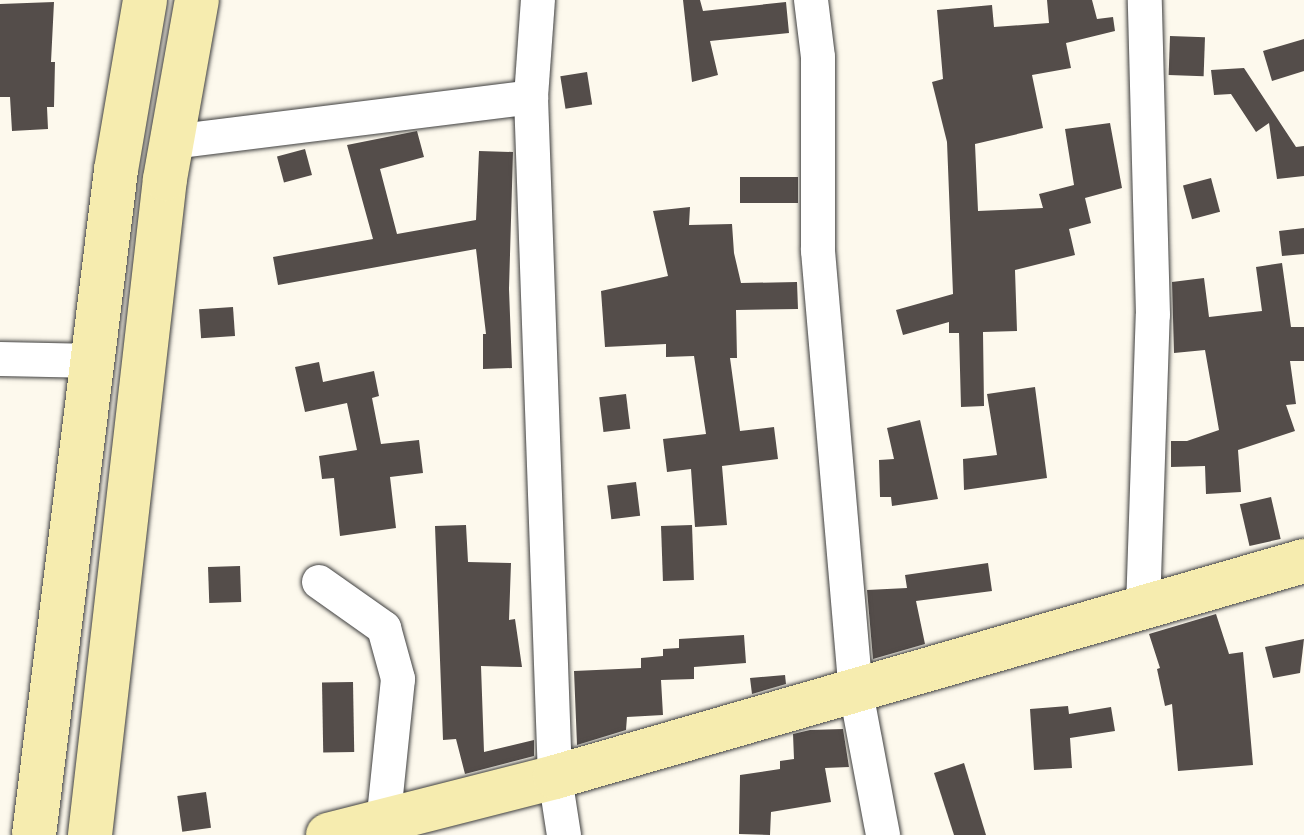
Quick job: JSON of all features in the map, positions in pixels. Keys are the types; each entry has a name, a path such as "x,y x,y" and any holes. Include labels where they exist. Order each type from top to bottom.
{"main road":[{"path":"34,835 116,170 145,0"},
{"path":"90,835 165,179 197,0"},
{"path":"328,835 383,827 1304,561"}],"street":[{"path":"538,0 531,97 555,777 564,835"},
{"path":"811,0 818,57 818,251 856,692 883,835"},
{"path":"1143,609 1153,315 1145,0"},
{"path":"172,142 531,97"},
{"path":"0,359 92,361"},
{"path":"319,582 384,628 398,679 383,827"}],"building":[{"path":"683,0 700,0 703,11 786,2 789,33 710,41 718,75 692,82"},
{"path":"1047,0 1092,0 1097,19 1113,17 1115,31 1066,43 1071,68 1032,75 1043,128 975,144 978,211 1043,208 1039,194 1074,185 1065,129 1110,123 1122,188 1085,198 1091,223 1069,229 1075,255 1015,270 1017,331 983,332 984,406 961,407 959,333 949,333 949,322 903,335 896,310 953,294 947,142 932,82 943,79 937,10 992,5 994,27 1049,23"},
{"path":"54,2 51,62 55,62 54,107 47,107 48,129 12,131 10,97 0,97 0,4"},
{"path":"1170,36 1205,37 1204,76 1169,75"},
{"path":"1304,39 1304,71 1272,81 1263,51"},
{"path":"1244,68 1296,147 1304,146 1304,176 1277,179 1269,123 1256,132 1231,94 1214,95 1211,70"},
{"path":"587,72 592,105 565,109 560,76"},
{"path":"417,131 424,157 380,169 397,234 476,220 479,151 513,152 509,289 512,368 483,369 483,334 486,334 476,249 278,285 273,257 373,239 347,145"},
{"path":"305,149 312,175 284,183 277,157"},
{"path":"740,177 798,177 798,203 740,203"},
{"path":"1211,178 1220,212 1192,219 1183,186"},
{"path":"690,207 689,225 732,224 741,283 797,282 798,309 736,310 737,358 730,358 740,431 774,427 778,459 722,466 727,525 695,527 691,469 667,472 663,439 706,434 694,356 666,357 666,344 605,347 601,291 668,276 653,211"},
{"path":"1304,228 1304,254 1282,256 1279,231"},
{"path":"1282,263 1291,327 1304,327 1304,361 1290,361 1296,404 1286,405 1295,431 1238,450 1241,492 1206,494 1205,466 1171,467 1171,441 1187,441 1219,430 1205,350 1174,353 1172,282 1204,278 1209,317 1262,311 1256,267"},
{"path":"233,307 235,336 201,338 199,309"},
{"path":"319,362 323,382 374,371 379,396 372,398 381,444 419,440 423,473 390,477 396,528 340,536 334,478 322,479 319,456 357,450 347,403 305,412 295,367"},
{"path":"1035,387 1047,478 964,490 963,459 997,455 987,394"},
{"path":"626,394 630,429 603,432 599,397"},
{"path":"920,420 938,499 892,506 891,497 880,497 879,460 894,459 887,428"},
{"path":"636,482 640,516 611,519 607,486"},
{"path":"1271,497 1281,539 1249,546 1240,504"},
{"path":"466,525 468,562 511,563 509,620 515,619 522,667 481,666 484,752 534,740 534,756 465,774 456,739 443,740 435,526"},
{"path":"692,525 694,580 663,581 661,526"},
{"path":"988,563 992,591 916,601 925,644 873,659 867,590 907,588 905,575"},
{"path":"240,566 241,602 209,603 208,567"},
{"path":"1216,614 1229,654 1243,652 1253,765 1178,771 1172,704 1165,706 1157,669 1160,668 1149,634"},
{"path":"744,635 746,663 694,667 694,679 661,680 663,715 627,717 626,730 577,745 574,671 641,668 641,658 663,656 663,649 679,648 679,639"},
{"path":"1304,639 1300,673 1273,678 1265,647"},
{"path":"785,675 786,684 752,694 750,678"},
{"path":"353,682 354,752 323,753 322,683"},
{"path":"1068,706 1069,714 1111,707 1115,731 1070,738 1072,768 1034,770 1030,709"},
{"path":"843,729 849,767 825,768 831,802 771,812 770,835 739,834 740,775 780,769 780,761 794,759 793,734"},
{"path":"964,763 986,835 954,835 934,773"},
{"path":"206,792 211,828 182,832 177,796"}]}
